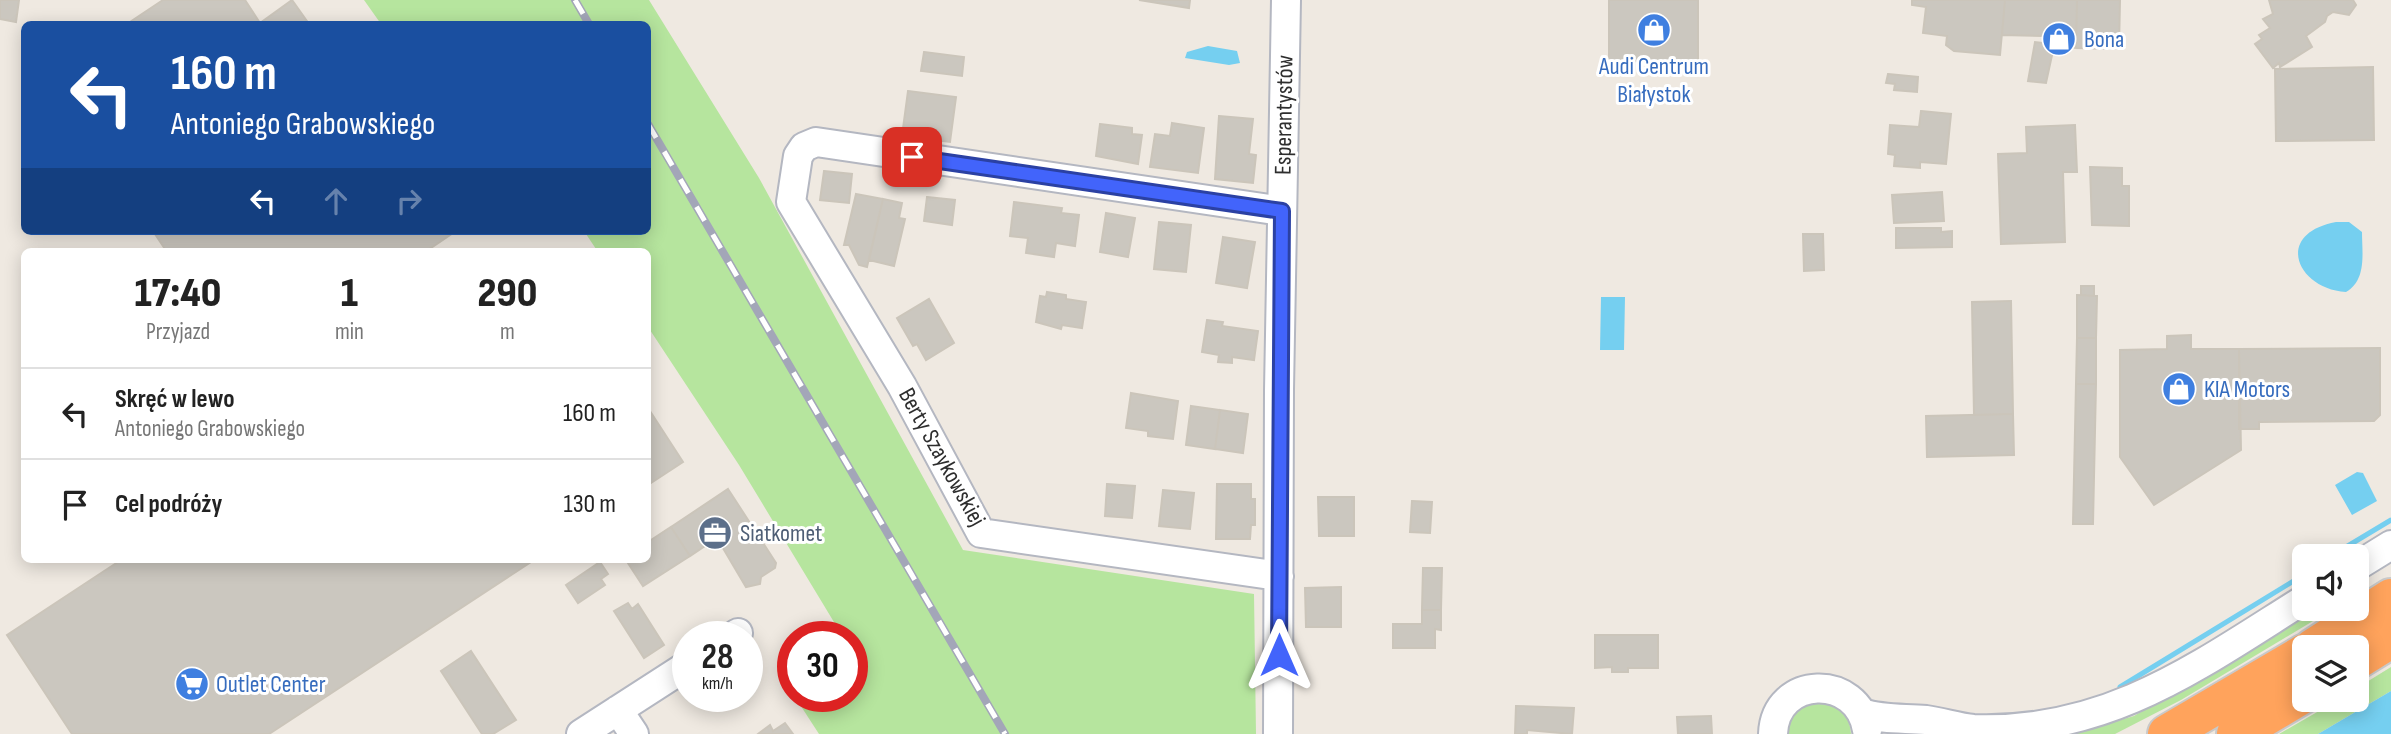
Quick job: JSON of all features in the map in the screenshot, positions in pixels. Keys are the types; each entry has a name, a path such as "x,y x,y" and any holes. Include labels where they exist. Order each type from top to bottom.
{"highway":[{"path":"2333,635 2391,598"},
{"path":"2369,653 2391,639"},
{"path":"2167,734 2292,661"},
{"path":"2236,734 2292,702"},
{"path":"2262,734 2292,707"}],"street":[{"name":"Esperantystów","path":"1278,734 1286,0"},
{"name":"Berty Szaykowskiej","path":"1279,576 981,533 902,386 791,202 798,156 804,146 816,142 1282,211"},
{"path":"2369,559 2391,545"},
{"path":"1773,734 1774,720 1784,703 1811,688 1831,688 1841,692 1865,723 1879,719 1926,720 1962,732 2069,724 2108,715 2156,692 2292,607"},
{"path":"581,734 672,675"},
{"path":"618,710 634,734"}],"green space":[{"path":"364,0 649,0 759,178 963,550 1254,594 1256,734 819,734 805,712 868,712 868,621 833,621 739,465 651,332 651,248 595,248 587,235 651,235 651,21 379,21"},
{"path":"2292,619 2292,621 2313,621 2181,700 2115,734 2072,734 2134,716"},
{"path":"2391,667 2391,691 2369,704 2369,681"},
{"path":"1823,701 1843,713 1849,721 1851,734 1788,734 1791,720 1798,710"},
{"path":"2317,712 2355,712 2318,734 2279,734"}],"water":[{"path":"1208,46 1237,51 1240,63 1229,65 1185,58 1187,52"},
{"path":"2336,222 2349,222 2362,232 2360,273 2353,287 2346,292 2329,289 2315,281 2305,272 2299,260 2299,249 2304,238 2316,228"},
{"path":"1601,297 1625,297 1624,350 1600,350"},
{"path":"2357,472 2363,473 2377,501 2352,515 2335,485"},
{"path":"2391,691 2391,734 2318,734 2355,712 2369,712 2369,704"}],"building":[{"path":"0,0 19,0 16,22 0,19"},
{"path":"163,0 245,0 259,21 132,21"},
{"path":"292,0 307,21 263,21"},
{"path":"1139,0 1190,0 1189,8"},
{"name":"Audi Centrum Białystok","path":"1609,0 1698,0 1698,62 1609,61"},
{"path":"1912,0 2005,0 2000,55 1954,51 1946,45 1947,36 1923,33 1926,7 1912,5"},
{"name":"Bona","path":"2005,0 2077,0 2076,48 2054,46 2046,83 2028,81 2035,42 2043,43 2043,36 2002,35"},
{"path":"2077,0 2120,0 2119,49 2076,48"},
{"path":"2269,0 2353,0 2356,5 2349,15 2333,12 2327,16 2325,22 2306,36 2312,47 2280,67 2279,63 2273,68 2255,44 2262,39 2259,35 2270,28 2263,19 2273,14"},
{"path":"924,52 964,57 962,76 921,71"},
{"path":"2373,67 2374,140 2276,141 2275,69"},
{"path":"1888,74 1918,77 1917,92 1894,90 1895,84 1886,83"},
{"path":"908,91 956,97 950,142 902,136"},
{"path":"1921,111 1951,114 1946,164 1920,162 1920,168 1894,166 1895,155 1888,154 1890,125 1919,127"},
{"path":"1219,116 1253,119 1249,154 1256,155 1253,183 1215,179"},
{"path":"1172,123 1204,128 1198,173 1150,167 1155,134 1170,136"},
{"path":"1100,124 1132,128 1132,134 1142,135 1138,164 1096,156"},
{"path":"2075,125 2077,172 2063,172 2065,242 2001,244 1998,154 2027,153 2026,127"},
{"path":"2090,167 2122,168 2122,186 2129,186 2129,226 2092,225"},
{"path":"824,171 852,174 849,203 820,200"},
{"path":"1942,192 1944,221 1894,223 1892,195"},
{"path":"856,194 883,199 867,267 859,265 849,245 844,245"},
{"path":"927,197 955,200 952,225 924,221"},
{"path":"883,199 902,203 899,218 905,219 894,266 869,260"},
{"path":"1014,202 1062,208 1061,213 1079,215 1075,246 1056,243 1054,257 1026,253 1028,238 1010,236"},
{"path":"1106,213 1135,218 1128,257 1100,252"},
{"path":"1159,222 1191,225 1186,272 1154,269"},
{"path":"1896,228 1941,228 1941,232 1952,231 1952,247 1896,248"},
{"path":"1803,234 1823,234 1824,270 1804,271"},
{"path":"156,235 450,235 431,248 164,248"},
{"path":"1223,237 1255,242 1247,288 1216,283"},
{"path":"2081,286 2094,286 2094,296 2081,295"},
{"path":"1047,292 1086,302 1082,328 1062,325 1061,329 1036,322 1040,296 1046,297"},
{"path":"2077,295 2097,296 2096,338 2077,338"},
{"path":"929,299 954,343 926,360 917,344 913,346 897,318"},
{"path":"2011,301 2013,414 1974,415 1972,302"},
{"path":"1207,320 1223,322 1222,326 1258,331 1254,360 1232,357 1232,363 1218,362 1219,355 1202,352"},
{"name":"KIA Motors","path":"2191,335 2191,349 2239,349 2241,450 2154,505 2120,457 2120,350 2167,349 2167,336"},
{"path":"2077,338 2096,338 2096,384 2076,384"},
{"path":"2380,348 2380,415 2374,421 2259,422 2259,429 2239,429 2239,349"},
{"path":"2076,384 2096,384 2093,524 2073,524"},
{"path":"1131,393 1178,401 1173,439 1148,436 1148,431 1126,428"},
{"path":"1191,406 1220,410 1215,449 1186,445"},
{"path":"1220,410 1248,414 1243,453 1215,449"},
{"path":"651,413 683,462 651,483"},
{"path":"2013,414 2014,455 1927,457 1926,416"},
{"path":"1107,484 1135,486 1132,518 1105,516"},
{"path":"1217,484 1251,484 1251,499 1255,499 1255,525 1251,525 1250,539 1216,539"},
{"name":"Siatkomet","path":"728,489 776,563 775,568 761,577 760,584 746,587 717,538 690,556 671,527"},
{"path":"1163,490 1194,493 1190,529 1159,526"},
{"path":"1318,497 1354,497 1354,536 1319,536"},
{"path":"1412,501 1432,502 1430,533 1410,532"},
{"path":"671,527 690,556 643,586 628,563 651,563 651,540"},
{"name":"Outlet Center","path":"116,563 529,563 269,734 72,734 7,635"},
{"path":"599,563 608,574 601,579 605,585 578,603 566,585"},
{"path":"1423,568 1442,568 1441,610 1422,610"},
{"path":"1341,587 1341,627 1306,627 1305,588"},
{"path":"628,603 632,609 638,604 664,645 644,658 614,611"},
{"path":"1422,610 1441,610 1441,630 1435,629 1435,648 1393,648 1393,624 1422,624"},
{"path":"1595,635 1658,635 1658,668 1628,668 1628,672 1612,672 1612,667 1595,668"},
{"path":"471,651 516,720 493,734 482,734 441,671"},
{"path":"1516,706 1574,708 1572,734 1527,730 1527,734 1515,734"},
{"path":"1711,716 1712,734 1678,734 1677,717"},
{"path":"785,723 793,734 758,734 770,725 773,731"}],"waterway":[{"path":"2351,544 2391,520"},
{"path":"2120,687 2292,582"}],"railway":[{"path":"575,0 587,21"},
{"path":"651,129 1005,734"}],"place":[{"name":"Audi Centrum Białystok","path":"1654,30"},
{"name":"Bona","path":"2059,39"},
{"name":"KIA Motors","path":"2179,389"},
{"name":"Siatkomet","path":"715,533"},
{"name":"Outlet Center","path":"192,684"}],"route":[{"path":"912,157 1282,211 1279,655"}]}
